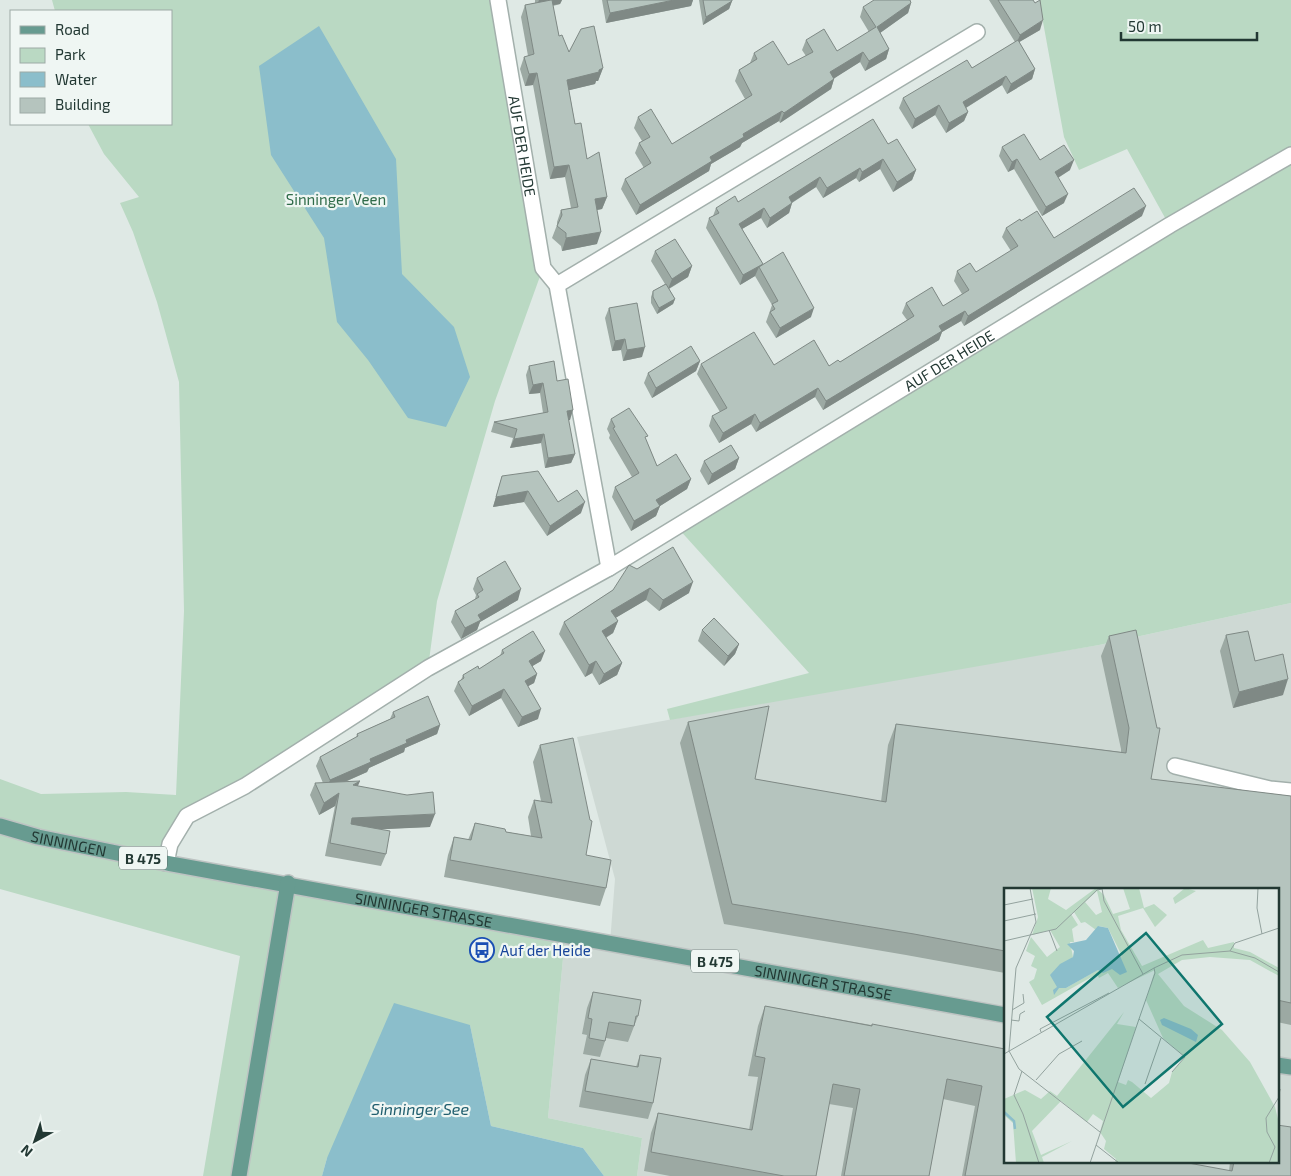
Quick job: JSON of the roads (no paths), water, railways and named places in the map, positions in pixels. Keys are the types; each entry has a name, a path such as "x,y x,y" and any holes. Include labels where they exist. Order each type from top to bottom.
{"main road":[{"name":"SINNINGEN","path":"0,826 38,837 166,863 288,883"},
{"name":"SINNINGER STRASSE","path":"288,883 1004,1015"},
{"path":"239,1176 288,883"},
{"path":"1278,1065 1291,1067"}],"street":[{"name":"AUF DER HEIDE","path":"498,0 543,268 557,285 609,568"},
{"path":"557,285 977,32"},
{"name":"AUF DER HEIDE","path":"166,863 170,844 187,816 245,786 428,668 609,568 1170,224 1291,155"},
{"path":"1175,766 1291,791"}],"water":[{"path":"319,26 396,159 402,274 454,327 470,377 446,427 408,418 368,360 337,322 324,238 271,155 259,66"},
{"name":"Sinninger See","path":"394,1003 470,1025 491,1126 583,1148 604,1176 322,1176 327,1158"}],"place":[{"name":"Auf der Heide","path":"482,950"}],"park label":[{"name":"Sinninger Veen","path":"336,199"}]}
